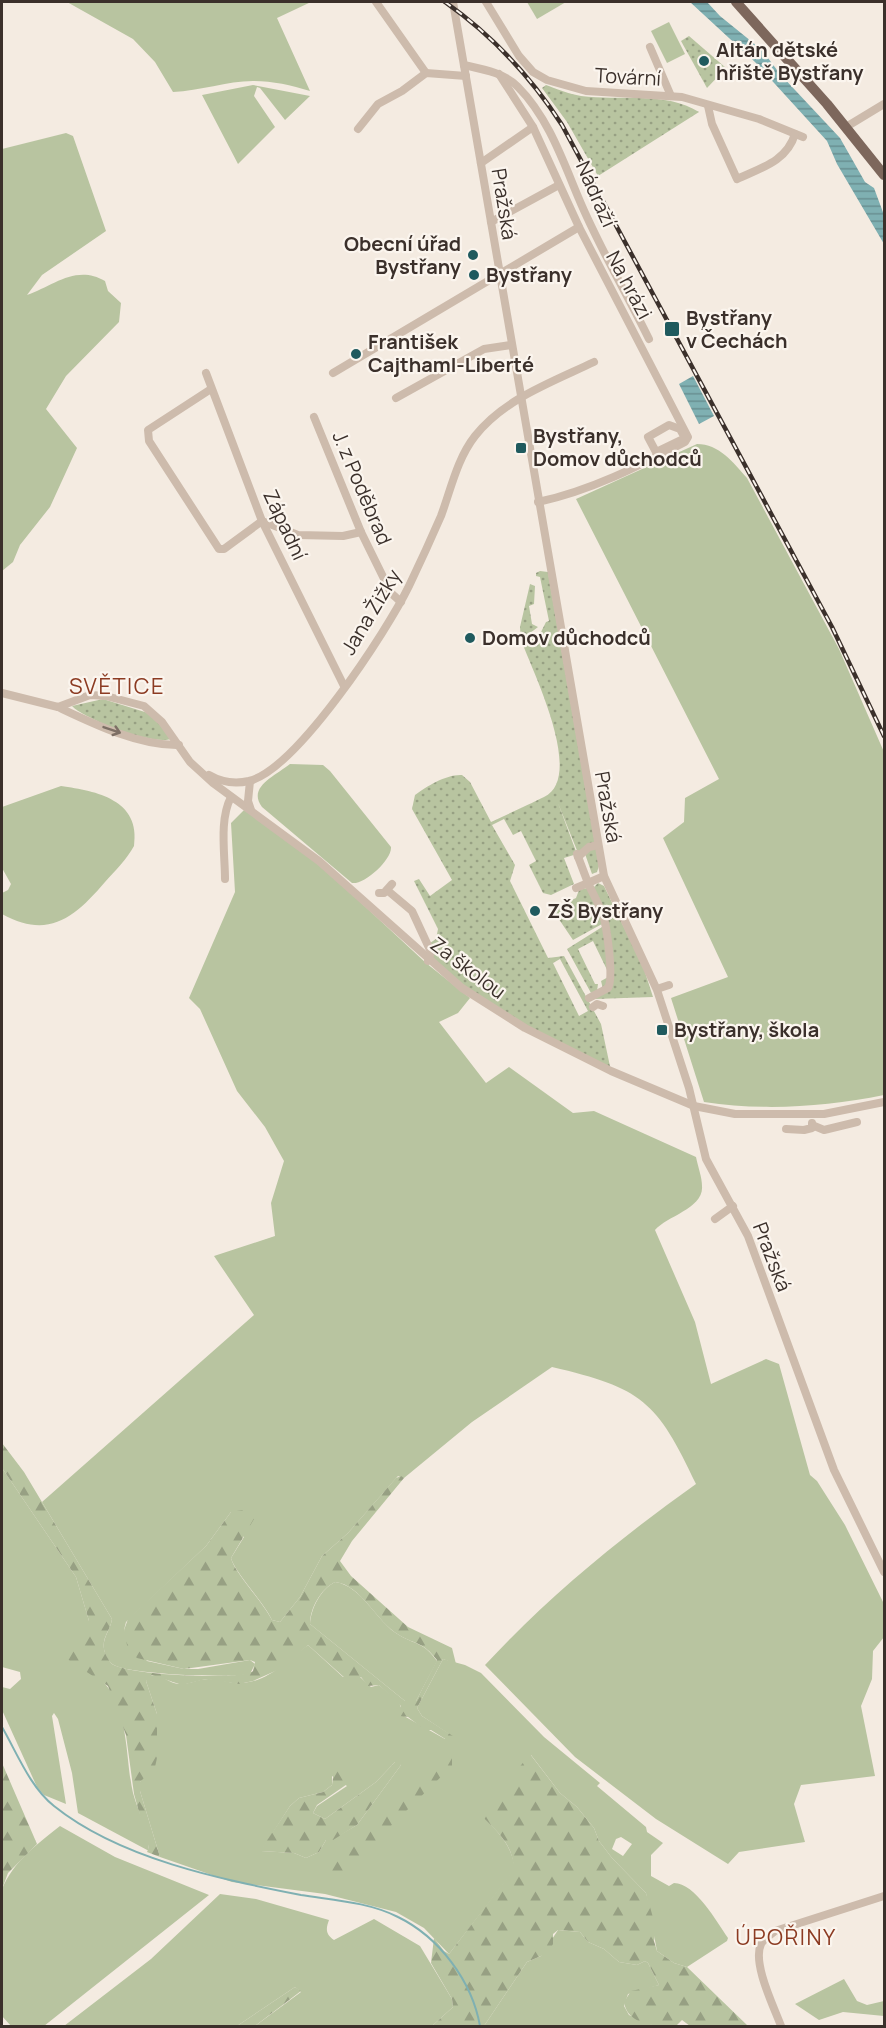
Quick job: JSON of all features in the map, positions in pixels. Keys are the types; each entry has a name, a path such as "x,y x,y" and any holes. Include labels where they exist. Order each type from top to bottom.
{"main road":[{"path":"736,2 885,175"}],"street":[{"path":"376,2 426,73"},
{"name":"Pražská","path":"453,2 519,398 604,876 661,1000 694,1106 706,1159 748,1236 834,1470 885,1572"},
{"name":"Tovární","path":"486,2 519,56 533,72 547,80 586,91 671,96 728,109 799,135 783,156 737,179 712,124 708,106"},
{"path":"650,47 671,96"},
{"path":"464,65 499,74"},
{"path":"358,129 378,104 402,91 426,73 466,76"},
{"name":"Na hrázi","path":"499,74 534,127 579,227 688,437 685,442 634,468 538,502"},
{"name":"Nádraží","path":"499,74 517,85 534,106 649,339"},
{"path":"846,127 885,104"},
{"path":"481,163 534,127"},
{"path":"491,222 559,185"},
{"path":"333,373 579,227"},
{"path":"396,399 484,349 511,345"},
{"name":"Jana Žižky","path":"250,781 271,769 296,745 379,640 401,602 441,516 468,446 484,426 519,398 594,362"},
{"name":"Západní","path":"206,374 262,521 344,686"},
{"path":"211,389 148,430 149,441 219,549 224,549 262,521 298,535 343,536 361,532"},
{"name":"J. z Poděbrad","path":"314,417 361,532 391,593 401,602"},
{"path":"2,693 58,707 110,730 146,740 179,745"},
{"name":"Za školou","path":"58,707 90,695 134,702 144,706 157,717 200,770 231,797 319,861 428,961 478,1000 525,1028 611,1071 694,1106 735,1114 811,1114 885,1102"},
{"path":"200,770 226,781 250,781 248,801 251,811"},
{"path":"225,879 224,824 227,804 231,797"},
{"path":"598,845 589,847 578,855 604,919 612,976 608,988 596,1002 601,981"},
{"path":"576,888 604,876"},
{"path":"386,889 412,911 431,952 428,961"},
{"path":"657,989 669,985"},
{"path":"649,1002 661,1000"},
{"path":"811,1114 813,1125"},
{"path":"813,1125 824,1130 857,1122"},
{"path":"786,1129 808,1130 813,1125"},
{"path":"714,1219 733,1206"},
{"path":"781,2026 766,1986 760,1960 761,1944 776,1931 885,1896"}],"green space":[{"path":"67,2 311,2 277,18 310,91 282,84 253,81 173,92 155,62 133,39"},
{"path":"527,2 566,2 537,19"},
{"path":"669,22 685,54 667,63 651,31"},
{"path":"689,36 726,68 707,88 681,41"},
{"path":"253,85 310,96 285,120 257,87 254,96 275,127 238,164 202,95"},
{"path":"546,85 581,96 672,101 699,112 598,176 567,122 542,88"},
{"path":"66,133 73,136 106,231 42,275 27,295 65,278 94,276 105,281 108,291 121,303 119,322 66,376 46,409 77,448 50,507 20,545 13,562 2,571 2,149"},
{"path":"697,444 719,451 731,460 747,478 839,649 884,752 884,1095 817,1105 772,1107 704,1102 671,998 728,977 663,838 684,822 685,798 719,779 576,499"},
{"path":"548,572 599,866 597,872 592,874 584,851 578,853 558,803 577,854 564,858 574,884 551,895 543,893 529,865 536,861 521,831 513,835 504,819 492,825 515,865 510,881 548,958 564,956 601,1024 611,1071 478,1000 433,958 430,943 436,939 438,929 414,881 419,879 430,896 452,880 412,809 415,795 431,784 462,775 470,782 491,822 544,797 555,786 560,769 553,725 523,645 540,634 546,622 549,621 540,577 536,576 536,573","holes":["560,959 588,1011 579,1016 553,963"]},
{"path":"530,584 535,586 534,604 529,606 532,624 538,627 521,640 520,627"},
{"path":"103,699 148,713 173,738 152,739 121,731 79,712 72,706"},
{"path":"290,764 323,765 391,847 382,865 370,876 357,883 352,883 262,807 258,800 260,788"},
{"path":"61,786 102,795 123,808 131,818 134,846 121,865 72,914 47,925 19,922 2,914 2,893 8,890 11,884 2,868 2,807"},
{"path":"245,809 317,862 426,963 470,998 458,1013 439,1022 486,1083 509,1067 573,1113 594,1111 696,1157 702,1186 701,1194 691,1206 655,1230 695,1322 711,1384 766,1359 779,1364 810,1475 817,1481 845,1525 884,1604 884,1637 873,1651 872,1679 861,1706 875,1776 801,1785 794,1804 805,1842 739,1852 728,1864 656,1819 575,1757 485,1665 534,1615 586,1569 696,1484 670,1434 643,1402 627,1391 607,1382 552,1367 472,1422 404,1478 398,1476 348,1533 322,1556 300,1597 280,1622 272,1620 231,1558 244,1537 231,1512 206,1546 126,1622 124,1630 147,1661 184,1669 198,1669 250,1660 255,1664 250,1674 155,1673 119,1667 111,1663 106,1656 104,1644 112,1619 42,1502 254,1315 214,1256 275,1236 271,1203 284,1161 265,1127 237,1091 200,1009 189,998 235,892 231,823"},
{"path":"598,883 604,886 644,969 653,997 595,999 614,977 593,888"},
{"path":"587,888 600,911 602,924 573,940 552,909 576,898 579,890"},
{"path":"602,927 608,950 609,974 593,941 578,949 595,984 598,984 597,991 591,993 567,949"},
{"path":"609,977 607,984 603,989 601,981"},
{"path":"2,1443 24,1472 112,1619 104,1644 106,1656 111,1663 136,1671 205,1676 244,1674 253,1671 255,1662 250,1660 184,1669 137,1658 128,1650 124,1630 128,1619 206,1546 231,1512 242,1510 254,1519 231,1558 233,1564 272,1620 280,1622 300,1597 322,1556 348,1533 396,1478 401,1476 404,1478 352,1541 340,1561 351,1576 408,1627 452,1648 456,1664 443,1659 417,1708 422,1716 456,1738 460,1743 458,1747 431,1730 425,1730 408,1717 400,1716 401,1706 379,1685 368,1686 361,1677 346,1679 308,1645 282,1668 253,1681 239,1684 206,1679 182,1685 152,1675 146,1681 157,1714 157,1758 155,1767 140,1782 140,1791 160,1857 147,1852 149,1848 134,1794 126,1735 108,1686 61,1655 89,1621 76,1577 2,1468","holes":["335,1582 345,1585 361,1597 391,1629 423,1647 437,1660 416,1701 405,1701 310,1624 314,1606 325,1589"]},
{"path":"2,1468 76,1577 89,1621 88,1671 102,1681 112,1693 119,1708 133,1793 145,1829 149,1851 78,1813 72,1773 58,1719 54,1713 52,1716 66,1804 44,1795 37,1787 2,1710 2,1687 10,1689 21,1679 20,1672 2,1667"},
{"path":"335,1582 354,1590 391,1629 423,1647 437,1661 416,1701 405,1701 310,1624 312,1612 318,1600 325,1589"},
{"path":"308,1645 343,1677 360,1677 371,1687 379,1685 399,1702 404,1716 445,1739 449,1734 422,1716 417,1708 443,1659 465,1665 481,1673 544,1737 600,1783 597,1786 646,1827 647,1832 663,1843 651,1855 651,1876 669,1886 674,1883 690,1889 712,1914 728,1938 727,1941 687,1967 674,1963 657,1951 646,1893 612,1858 599,1841 594,1828 577,1807 560,1793 531,1755 482,1815 507,1845 515,1869 449,1954 424,1928 396,1912 325,1894 232,1882 160,1857 140,1791 140,1782 157,1758 157,1714 146,1681 148,1677 156,1675 178,1684 209,1679 237,1683 251,1682 269,1674","holes":["395,1762 401,1765 357,1825 333,1839 326,1840 319,1852 306,1858 294,1853 261,1851 290,1806 299,1798 323,1792 332,1785 332,1776 347,1786 317,1806 313,1813 325,1819 376,1782","621,1837 632,1844 623,1856 612,1849 616,1839"]},
{"path":"530,1754 560,1793 577,1807 594,1828 599,1841 612,1858 646,1893 656,1928 654,1941 657,1951 674,1963 687,1967 748,2026 690,2026 682,2020 676,2026 660,2026 637,2020 626,2010 624,2002 631,1991 659,1985 648,1963 645,1961 637,1965 619,1962 604,1949 588,1942 580,1932 558,1930 553,1934 553,1944 548,1953 527,1962 484,2026 432,2026 453,2007 452,1999 431,1963 434,1938 449,1954 514,1869 511,1852 507,1845 481,1815"},
{"path":"444,1755 452,1758 452,1766 349,1867 334,1879 325,1880 323,1875 371,1824"},
{"path":"399,1761 401,1765 357,1825 333,1840 326,1840 319,1852 306,1858 294,1853 260,1851 290,1806 299,1798 323,1792 332,1785 334,1769 338,1766 352,1771 353,1780 317,1805 313,1813 325,1819 376,1782 395,1762"},
{"path":"2,1763 37,1844 8,1873 2,1889"},
{"path":"60,1826 115,1857 209,1895 44,2026 11,2026 2,2016 2,1889 19,1862"},
{"path":"220,1894 256,1899 329,1920 327,1931 334,1940 374,1919 420,1946 452,1999 453,2007 432,2026 255,2026 301,1992 295,1987 237,2026 64,2026 151,1959"},
{"path":"558,1930 580,1932 588,1942 604,1949 619,1962 637,1965 645,1961 648,1963 659,1985 628,1994 624,2006 629,2015 655,2026 484,2026 527,1962 541,1956"},
{"path":"844,1979 857,2001 867,2005 884,2001 884,2016 843,2012 819,2020 795,2004"},
{"path":"295,1987 301,1991 255,2026 237,2026"}],"water":[{"path":"690,2 707,2 720,16 762,50 780,74 840,138 865,182 874,188 884,215 884,244 837,164 827,141 755,62"},
{"path":"693,376 714,416 699,424 679,384"}],"waterway":[{"path":"2,1727 31,1780 45,1798 80,1824 109,1840 140,1853 205,1874 270,1889 375,1908 413,1926 440,1948 451,1962 470,1993 480,2026"}],"railway":[{"path":"445,2 479,28 510,58 562,125 832,627 884,736"}],"place":[{"name":"Altán dětské hřiště Bystřany","path":"704,61"},
{"name":"Obecní úřad Bystřany","path":"473,255"},
{"name":"Bystřany","path":"474,275"},
{"name":"Bystřany v Čechách","path":"672,329"},
{"name":"František Cajthaml-Liberté","path":"356,354"},
{"name":"Bystřany, Domov důchodců","path":"521,448"},
{"name":"Domov důchodců","path":"470,638"},
{"name":"ZŠ Bystřany","path":"535,911"},
{"name":"Bystřany, škola","path":"662,1030"}],"district":[{"name":"SVĚTICE","path":"117,686"},
{"name":"ÚPOŘINY","path":"786,1937"}]}
